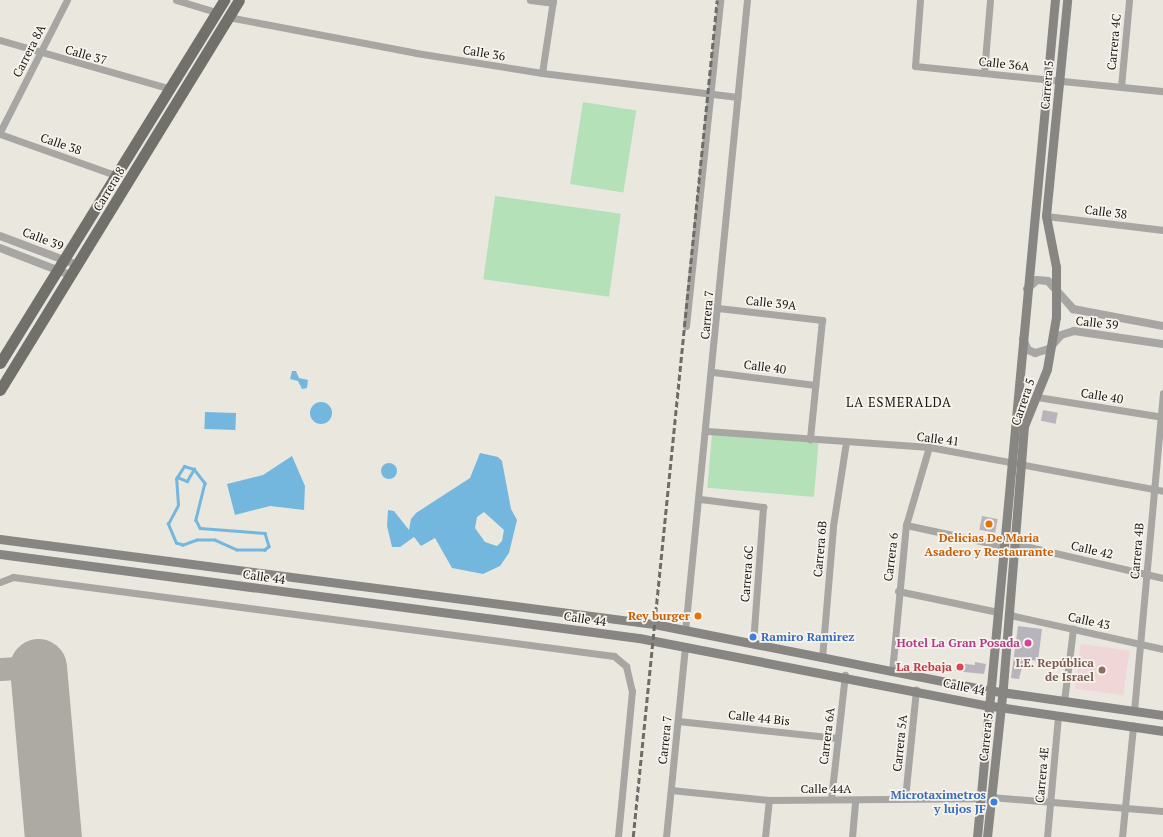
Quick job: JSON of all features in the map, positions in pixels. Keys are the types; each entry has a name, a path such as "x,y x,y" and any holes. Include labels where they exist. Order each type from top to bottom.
{"main road":[{"name":"Carrera 8","path":"0,363 58,271 167,88 224,0"},
{"name":"Carrera 8","path":"0,390 239,0"},
{"name":"Carrera 5","path":"977,837 991,705 1026,292 1055,0"},
{"name":"Carrera 5","path":"987,837 1003,693 1023,463 1024,426 1038,398 1053,343 1057,288 1053,246 1046,216 1067,0"},
{"name":"Calle 44","path":"0,540 647,623 1003,693 1163,716"},
{"name":"Calle 44","path":"0,554 685,646 845,675 991,705 1163,731"}],"street":[{"name":"Carrera 8A","path":"0,133 41,54 66,0"},
{"path":"176,0 216,12"},
{"path":"530,0 553,2 542,73"},
{"path":"686,326 720,0"},
{"name":"Carrera 7","path":"685,631 713,372 747,0"},
{"name":"Calle 36A","path":"920,0 915,66 1163,91"},
{"path":"984,72 990,0"},
{"name":"Carrera 4C","path":"1121,87 1129,0"},
{"name":"Calle 36","path":"228,17 416,53 542,73 710,94 738,96"},
{"name":"Calle 37","path":"0,40 41,54 167,88"},
{"name":"Calle 38","path":"0,133 115,175"},
{"name":"Calle 38","path":"1046,216 1163,230"},
{"name":"Calle 39","path":"0,236 77,265"},
{"name":"Calle 39","path":"0,248 70,275"},
{"path":"1026,292 1032,283 1042,280 1057,288"},
{"name":"Calle 39","path":"1057,288 1063,302 1073,309 1163,326"},
{"name":"Calle 39A","path":"718,308 822,320 815,384"},
{"name":"Calle 39","path":"1022,336 1023,344 1035,353 1049,349 1061,334 1074,331 1163,344"},
{"name":"Calle 40","path":"713,372 815,384"},
{"path":"810,439 815,384"},
{"name":"Carrera 4B","path":"1134,711 1163,393"},
{"name":"Calle 40","path":"1038,398 1162,417"},
{"name":"Calle 41","path":"707,431 929,447 1023,463 1163,491"},
{"name":"Carrera 6B","path":"822,658 833,526 846,442"},
{"name":"Carrera 6","path":"892,672 898,591 906,525 929,447"},
{"name":"Carrera 6C","path":"700,499 763,507 753,644"},
{"path":"906,525 1004,546"},
{"name":"Calle 42","path":"1016,544 1163,578"},
{"path":"0,582 13,578 614,656 626,666 632,691 618,837"},
{"path":"898,591 998,612"},
{"name":"Calle 43","path":"1010,615 1163,649"},
{"path":"1064,701 1074,629"},
{"name":"Carrera 7","path":"666,837 685,646"},
{"name":"Carrera 6A","path":"831,799 845,675"},
{"name":"Carrera 5A","path":"905,798 916,690"},
{"name":"Carrera 4E","path":"1047,837 1058,715"},
{"name":"Calle 44 Bis","path":"678,721 837,738"},
{"path":"1122,837 1133,726"},
{"name":"Calle 44A","path":"671,790 769,800 981,798"},
{"path":"992,797 1125,806 1163,811"},
{"path":"765,837 769,800"},
{"path":"852,837 855,800"}],"shaded area":[{"name":"I.E. República de Israel","path":"1081,644 1130,651 1123,695 1075,689"}],"green space":[{"path":"583,102 636,110 623,192 570,184"},
{"path":"495,196 621,214 609,297 483,279"},
{"path":"712,434 819,443 814,497 707,488"}],"water":[{"path":"292,371 296,371 299,378 308,380 307,388 302,389 298,381 290,379"},
{"path":"317,402 325,402 332,409 332,417 325,424 317,424 310,417 310,409"},
{"path":"205,412 236,413 235,430 204,429"},
{"path":"480,453 498,457 502,461 511,509 517,520 509,553 500,566 483,574 452,568 435,538 421,546 414,537 400,547 392,547 387,526 388,510 394,511 409,530 411,519 416,513 470,478","holes":["484,512 504,530 502,541 497,546 485,542 475,528 477,517"]},
{"path":"292,456 305,486 304,510 270,506 235,515 227,484 263,475"},
{"path":"389,463 395,465 397,471 395,477 389,479 383,477 381,471 383,465"}],"building":[{"path":"1043,410 1058,413 1056,424 1041,421"},
{"name":"Delicias De Maria Asadero y Restaurante","path":"982,516 998,519 995,533 979,530"},
{"name":"Hotel La Gran Posada","path":"1018,626 1042,629 1038,661 1024,659 1019,679 1011,678"},
{"path":"975,662 986,664 984,674 955,671 956,663 975,665"}],"waterway":[{"path":"184,466 194,469 205,483 196,520 200,528 265,533 269,546 265,550 237,550 215,540 197,540 183,545 176,543 168,524 178,505 176,479 184,466"},
{"path":"177,477 187,481 194,469"}],"taxiway":[{"path":"0,669 38,667"}],"runway":[{"path":"38,667 53,837"}],"railway":[{"path":"633,837 717,0"}],"place":[{"name":"Delicias De Maria Asadero y Restaurante","path":"989,524"},
{"name":"Rey burger","path":"698,616"},
{"name":"Ramiro Ramirez","path":"753,637"},
{"name":"Hotel La Gran Posada","path":"1028,643"},
{"name":"La Rebaja","path":"960,667"},
{"name":"I.E. República de Israel","path":"1102,670"},
{"name":"Microtaximetros y lujos JF","path":"994,802"}],"district":[{"name":"LA ESMERALDA","path":"899,402"}]}
